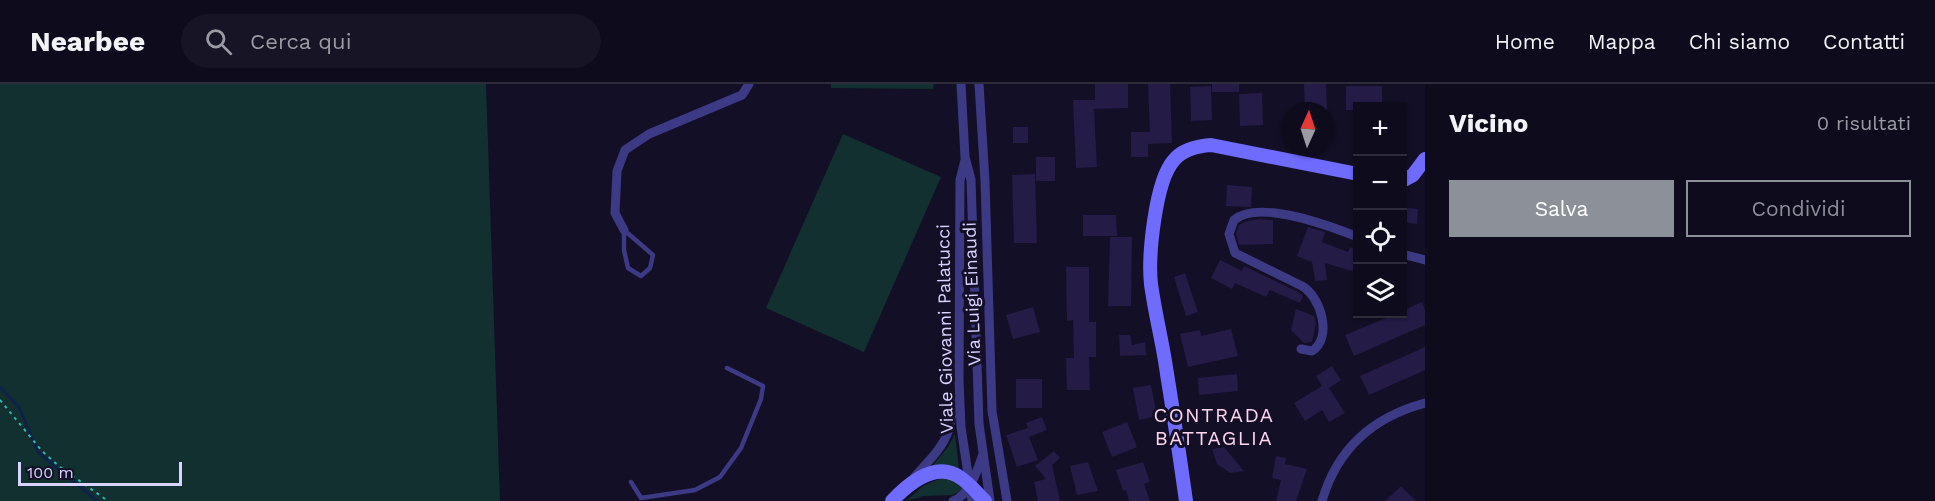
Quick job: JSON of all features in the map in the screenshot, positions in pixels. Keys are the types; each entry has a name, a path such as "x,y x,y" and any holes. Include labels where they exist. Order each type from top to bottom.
{"street":[{"path":"624,230 615,213 617,171 625,150 649,134 742,95 749,84"},
{"name":"Viale Giovanni Palatucci","path":"961,84 965,157 971,180 979,424 990,501"},
{"name":"Via Luigi Einaudi","path":"979,84 985,181 992,411 1007,501"},
{"path":"1186,501 1150,274 1154,228 1166,171 1181,154 1193,148 1211,145 1353,173"},
{"name":"Viale Giovanni Palatucci","path":"965,157 960,180 959,381 961,427 972,501"},
{"path":"1407,177 1413,174 1425,159"},
{"path":"1301,349 1312,351 1320,342 1323,322 1320,306 1307,288 1235,254 1229,234 1234,220 1248,212 1278,214 1323,224 1353,235"},
{"path":"1407,255 1425,260"},
{"path":"892,501 937,452 946,438 959,381"},
{"path":"1322,501 1336,465 1356,440 1383,420 1423,405"},
{"path":"953,501 962,498 978,469 983,452"},
{"path":"909,484 930,474 943,472 956,475 985,501"}],"lane":[{"path":"624,230 653,255 650,268 641,276 628,268 624,250 624,230"},
{"path":"632,482 641,498 695,490 720,477 741,448 761,399 763,386 727,368"}],"path":[{"path":"0,400 42,451 60,467 108,501"}],"green space":[{"path":"0,84 486,84 500,501 0,501"},
{"path":"831,84 934,84 933,89 831,88"},
{"path":"843,134 941,177 864,352 766,308"},
{"path":"955,434 959,469 932,466 948,447"},
{"path":"939,479 949,479 962,485 963,489 953,495 924,496 906,501 923,486"}],"building":[{"path":"1095,84 1128,84 1128,108 1094,109 1097,167 1076,168 1073,100 1095,100"},
{"path":"1148,84 1170,84 1172,143 1148,144 1148,157 1131,157 1131,132 1150,132"},
{"path":"1212,84 1239,84 1239,92 1212,92"},
{"path":"1304,84 1326,84 1327,102 1305,102"},
{"path":"1211,86 1212,120 1191,121 1190,87"},
{"path":"1346,86 1382,86 1382,102 1353,102 1353,110 1346,110"},
{"path":"1262,93 1263,125 1240,126 1239,94"},
{"path":"1013,127 1028,127 1028,143 1013,143"},
{"path":"1036,157 1055,157 1055,181 1036,181"},
{"path":"1035,174 1037,243 1014,243 1012,175"},
{"path":"1227,185 1252,187 1251,207 1226,206"},
{"path":"1407,208 1418,209 1417,224 1407,222"},
{"path":"1083,215 1116,215 1117,236 1083,236"},
{"path":"1260,219 1273,220 1273,244 1239,245 1236,234 1239,225"},
{"path":"1308,227 1325,232 1322,242 1348,252 1350,247 1353,248 1353,271 1325,263 1327,280 1315,281 1312,262 1297,256"},
{"path":"1110,237 1132,237 1131,306 1108,306"},
{"path":"1220,260 1242,271 1244,266 1298,292 1303,296 1300,303 1270,290 1266,297 1235,283 1232,289 1211,278"},
{"path":"1066,267 1089,267 1089,322 1096,322 1096,357 1089,357 1090,390 1067,390 1066,358 1074,358 1073,320 1067,321"},
{"path":"1185,273 1198,312 1186,316 1174,277"},
{"path":"1422,302 1425,310 1425,325 1354,356 1345,335 1386,318 1407,318 1407,309"},
{"path":"1033,307 1040,332 1013,339 1006,315"},
{"path":"1296,309 1314,316 1316,323 1312,342 1304,343 1291,330"},
{"path":"1231,329 1238,356 1188,367 1180,334 1200,330 1201,336"},
{"path":"1119,335 1130,335 1132,345 1145,342 1146,355 1120,356"},
{"path":"1425,347 1425,370 1369,395 1360,376"},
{"path":"1332,366 1341,380 1329,388 1345,413 1329,422 1322,410 1305,421 1294,403 1322,386 1316,376"},
{"path":"1237,374 1238,391 1199,395 1198,378"},
{"path":"1016,379 1042,379 1042,408 1016,408"},
{"path":"1151,385 1157,416 1139,420 1133,388"},
{"path":"1042,417 1047,430 1029,437 1038,460 1017,467 1006,435 1028,428 1026,423"},
{"path":"1127,422 1137,447 1112,457 1102,432"},
{"path":"1224,447 1244,471 1230,473 1217,464 1212,449"},
{"path":"1054,451 1060,458 1052,465 1060,501 1038,501 1034,482 1046,479 1035,466"},
{"path":"1276,456 1286,458 1285,464 1307,469 1296,501 1276,501 1281,480 1272,478"},
{"path":"1088,462 1098,491 1077,495 1070,466"},
{"path":"1143,462 1150,482 1144,484 1150,501 1129,501 1116,470"},
{"path":"1401,486 1416,501 1385,501"}],"waterway":[{"path":"0,387 19,407 38,452 97,501"}],"district":[{"name":"CONTRADA BATTAGLIA","path":"1214,426"}]}
